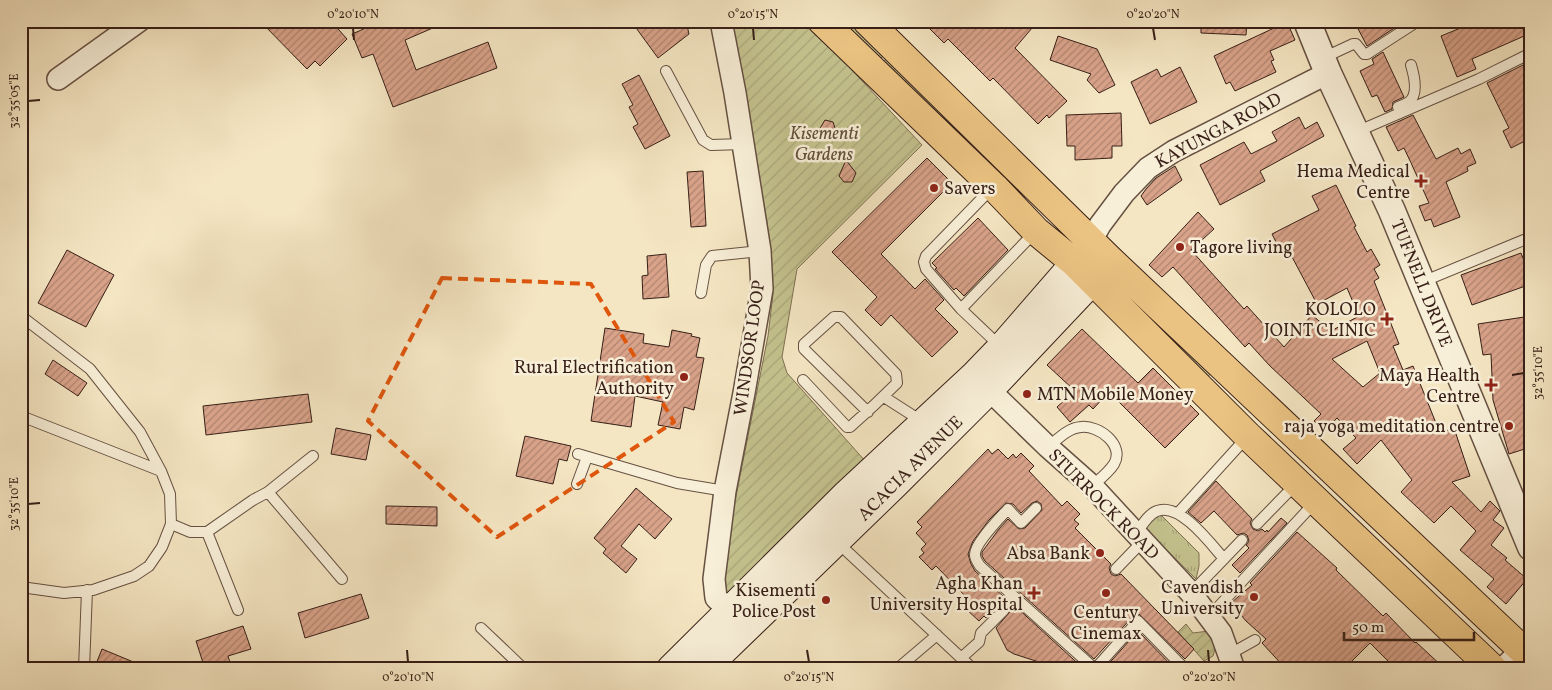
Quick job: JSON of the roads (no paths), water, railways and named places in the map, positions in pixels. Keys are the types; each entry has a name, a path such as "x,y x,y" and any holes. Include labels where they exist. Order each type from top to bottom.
{"main road":[{"path":"822,21 994,187 1036,231 1083,272 1248,436 1492,669"},
{"path":"867,21 1100,242 1523,656"},
{"name":"ACACIA AVENUE","path":"704,669 828,532 982,383 1083,272 1100,242"},
{"name":"ACACIA AVENUE","path":"671,669 729,610 828,532 848,494 923,423 982,383 1002,348 1083,272"}],"street":[{"path":"58,79 139,21"},
{"name":"WINDSOR LOOP","path":"721,21 760,251 762,289 725,491 714,579 716,598 729,610"},
{"name":"TUFNELL DRIVE","path":"1307,21 1325,65 1392,211 1531,547"},
{"name":"KAYUNGA ROAD","path":"1100,242 1124,192 1148,168 1174,151 1325,65"},
{"name":"STURROCK ROAD","path":"982,383 1048,447 1092,486 1191,593 1221,633 1232,661"}],"lane":[{"path":"1325,65 1353,44 1356,44 1364,54 1367,54 1418,21"},
{"path":"1355,130 1479,79 1531,53"},
{"path":"1355,130 1410,101 1414,94 1415,77 1411,65"},
{"path":"666,71 703,140 711,145 743,144"},
{"path":"994,187 926,256 924,262 926,269 961,309 1002,348"},
{"path":"961,309 1036,231"},
{"path":"1421,282 1531,236"},
{"path":"701,293 706,265 712,256 760,251"},
{"path":"21,316 90,369 140,432 161,471 170,494 171,524 162,548 149,566 134,576 87,590 64,593 21,588"},
{"path":"803,380 847,428 850,428 868,412 897,383 896,374 841,318 834,317 804,344 804,349 868,412"},
{"path":"884,397 923,423"},
{"path":"21,416 161,471"},
{"path":"1048,447 1066,432 1080,427 1095,428 1105,434 1113,445 1116,456 1114,464 1092,486"},
{"path":"1178,513 1248,436"},
{"path":"171,524 190,532 207,532 253,500 268,492 313,456"},
{"path":"577,484 583,456 677,483 725,491"},
{"path":"1258,524 1307,491"},
{"path":"1210,616 1307,491"},
{"path":"268,492 342,579"},
{"path":"1036,508 1021,523 1008,509 975,550 975,557 980,566 1095,669 1138,622 1186,669"},
{"path":"1116,569 1139,537 1151,515 1157,510 1165,509 1178,513 1202,534 1224,559"},
{"path":"207,532 238,610"},
{"path":"828,532 973,669"},
{"path":"1191,593 1242,540"},
{"path":"84,669 87,590"},
{"path":"961,658 979,642 981,633 1003,611 1013,597"},
{"path":"481,628 524,669"},
{"path":"897,669 937,635"},
{"path":"1232,661 1255,640"}],"place":[{"name":"Hema Medical Centre","path":"1421,181"},
{"name":"Savers","path":"934,188"},
{"name":"Tagore living","path":"1180,247"},
{"name":"KOLOLO JOINT CLINIC","path":"1387,319"},
{"name":"Rural Electrification Authority","path":"684,377"},
{"name":"Maya Health Centre","path":"1491,385"},
{"name":"MTN Mobile Money","path":"1027,394"},
{"name":"raja yoga meditation centre","path":"1509,426"},
{"name":"Absa Bank","path":"1100,553"},
{"name":"Agha Khan University Hospital","path":"1034,593"},
{"name":"Century Cinemax","path":"1106,593"},
{"name":"Cavendish University","path":"1254,597"},
{"name":"Kisementi Police Post","path":"826,600"}],"park label":[{"name":"Kisementi Gardens","path":"824,143"}]}
